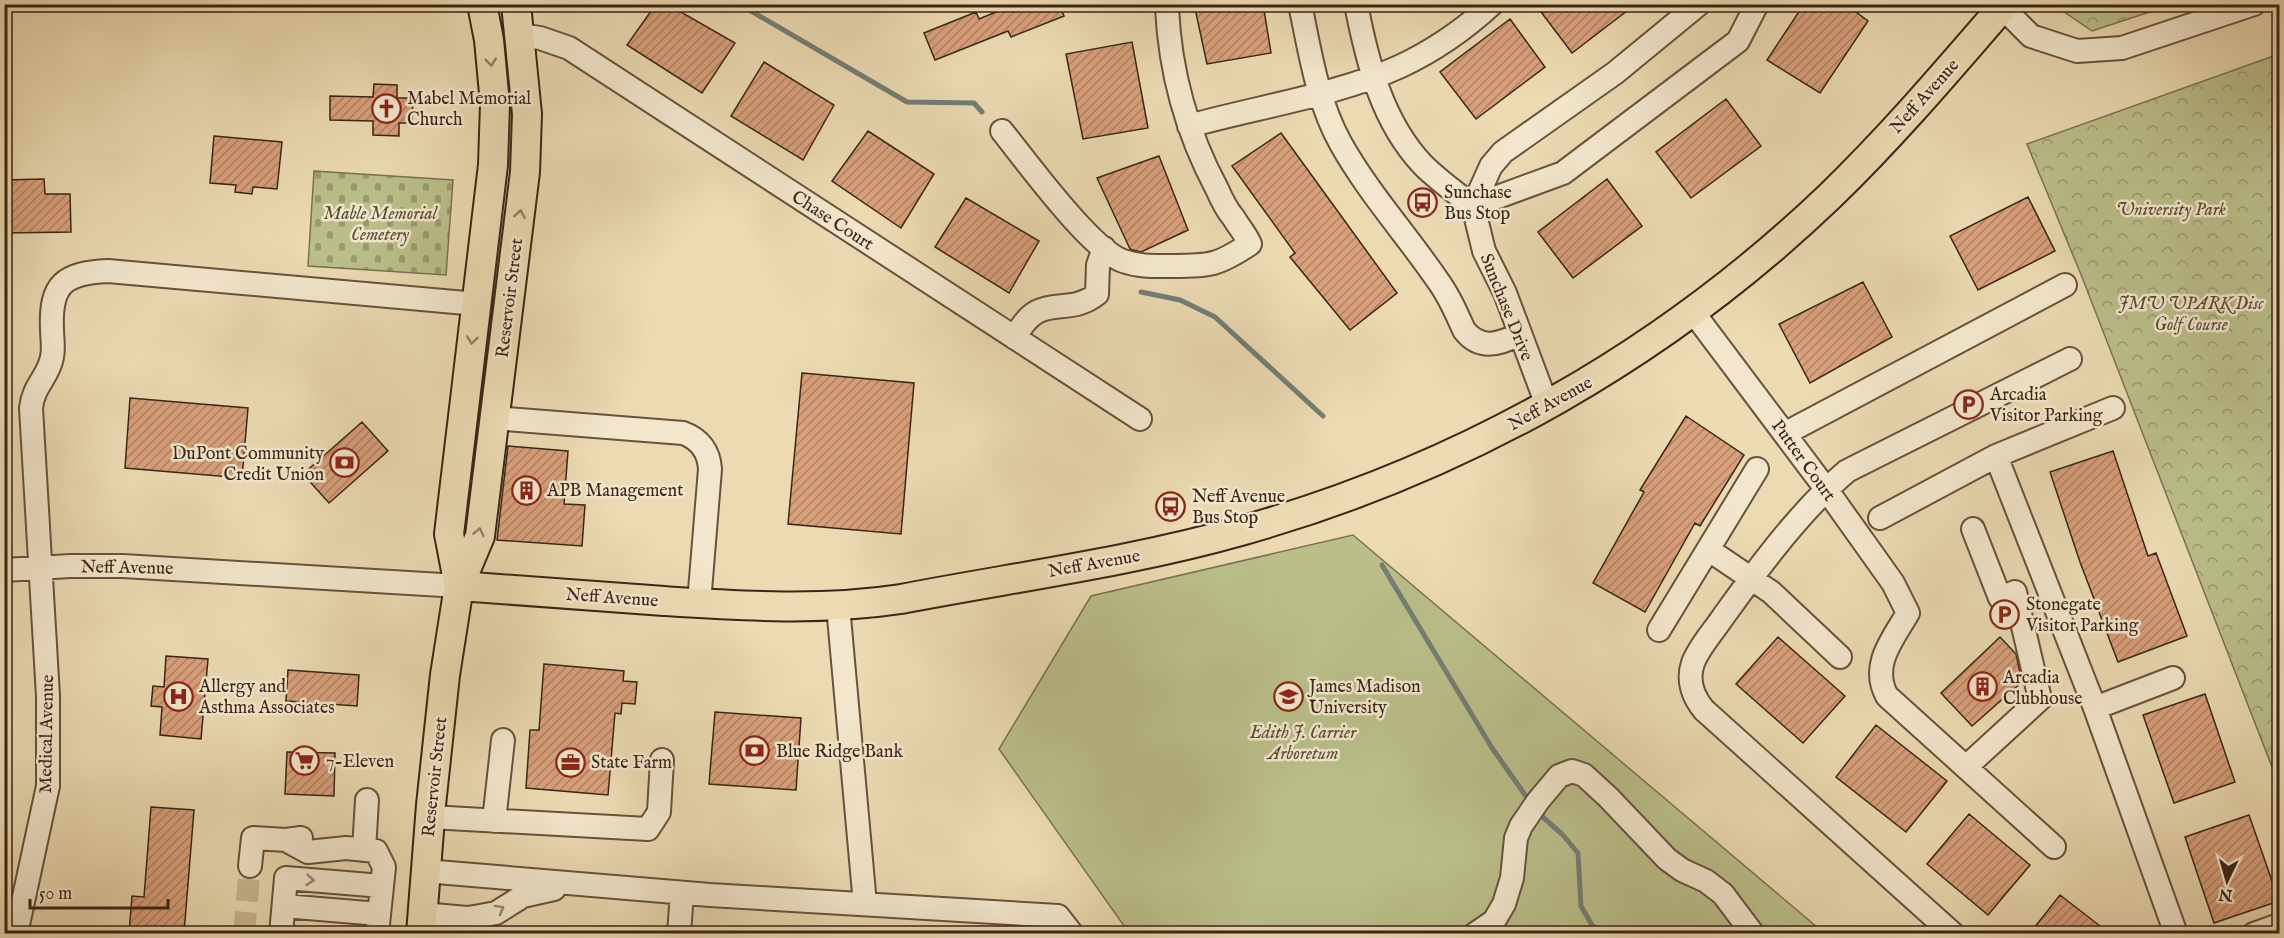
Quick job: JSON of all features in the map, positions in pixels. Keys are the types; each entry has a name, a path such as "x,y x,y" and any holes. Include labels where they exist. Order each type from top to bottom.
{"main road":[{"name":"Reservoir Street","path":"459,586 449,534 494,165 495,114 489,40 482,4"},
{"name":"Reservoir Street","path":"421,924 445,675 459,586 480,536 525,172 527,114 516,4"},
{"name":"Neff Avenue","path":"459,586 785,608 838,606 901,599 1140,555 1243,531 1317,508 1388,482 1459,451 1547,405 1607,370 1693,312 1761,258 1831,195 1897,127 2002,6"}],"street":[{"path":"1300,4 1319,93 1337,137 1358,172 1437,278 1467,334 1488,345 1499,344 1520,334"},
{"path":"1356,4 1373,77 1392,120 1416,156 1473,206"},
{"path":"1190,126 1319,93 1401,66 1440,45 1492,4"},
{"path":"1473,206 1491,166 1503,152 1615,73 1699,4"},
{"path":"1473,206 1563,173 1738,41 1757,4"},
{"path":"2002,6 2031,36 2077,51 2122,48 2254,4"},
{"path":"1002,131 1088,235 1113,257 1150,268 1215,264 1250,244 1244,230 1233,218 1215,187 1190,126 1176,79 1167,8"},
{"name":"Chase Court","path":"520,35 540,38 569,48 1140,419"},
{"name":"Sunchase Drive","path":"1473,206 1484,251 1505,293 1547,405"},
{"path":"1015,338 1023,322 1030,315 1054,306 1074,305 1088,301 1097,294 1098,266 1104,248"},
{"name":"Medical Avenue","path":"16,933 48,786 48,696 32,401 52,358 51,310 60,285 69,277 91,272 108,272 477,304"},
{"path":"1786,433 2065,285"},
{"name":"Putter Court","path":"1693,312 1786,433 1893,583 1908,613 1883,658 1879,676 1887,696 1967,766"},
{"path":"1953,933 1704,710 1692,689 1690,675 1693,663 1700,651 1750,579 1826,489 1847,471 2070,359"},
{"path":"1880,518 1996,456 2113,408"},
{"path":"494,418 683,433 700,444 708,457 710,470 699,603"},
{"path":"1996,456 2095,708 2176,933"},
{"path":"1659,630 1757,469"},
{"path":"1973,529 2000,598 2046,580"},
{"path":"1709,550 1771,592 1840,657"},
{"name":"Neff Avenue","path":"4,570 114,566 174,568 459,586"},
{"path":"2015,592 2040,699 1967,766 2054,847"},
{"path":"838,606 864,904"},
{"path":"2095,708 2173,678"},
{"path":"494,821 502,741"},
{"path":"430,817 648,829 659,812 662,760"},
{"path":"1475,933 1494,921 1504,904 1512,878 1516,838 1521,826 1559,776 1572,771 1584,775 1608,797 1667,859 1682,870 1706,881 1723,894 1753,933"},
{"path":"355,849 368,800"},
{"path":"250,866 253,838 286,840 299,838 326,839 355,849 376,851 384,867 378,924 284,906"},
{"path":"425,871 682,893 1058,916 1072,933"},
{"path":"281,933 286,878 382,886"},
{"path":"421,924 496,913 523,896 585,884"},
{"path":"679,933 682,893"},
{"path":"2254,933 2276,926"}],"green space":[{"path":"2054,5 2171,5 2092,31"},
{"name":"University Park","path":"2280,54 2279,785 2082,277 2027,144"},
{"name":"Mable Memorial Cemetery","path":"314,171 453,180 446,275 308,266"},
{"name":"Edith J. Carrier Arboretum","path":"1353,535 1824,933 1129,933 999,749 1091,596"}],"building":[{"path":"656,4 667,4 735,43 702,93 627,45"},
{"path":"1015,4 1059,4 1064,16 1011,37 1008,31 935,60 924,33 976,12 979,19"},
{"path":"1194,4 1263,4 1271,53 1207,64"},
{"path":"1535,4 1636,4 1572,53"},
{"path":"1804,4 1845,4 1868,21 1820,93 1767,60"},
{"path":"1510,19 1545,67 1476,119 1440,72"},
{"path":"1132,42 1148,128 1083,139 1066,54"},
{"path":"764,62 834,105 803,160 731,116"},
{"path":"374,84 397,85 397,98 413,98 412,123 399,123 399,136 373,135 373,121 330,120 330,96 373,97"},
{"path":"1726,99 1761,146 1691,198 1656,152"},
{"path":"868,131 934,174 901,228 832,181"},
{"path":"1281,133 1397,293 1350,330 1290,257 1295,253 1232,166"},
{"path":"214,136 282,142 277,189 253,187 252,194 235,192 236,185 210,183"},
{"path":"1159,156 1188,230 1141,252 1130,249 1097,178"},
{"path":"44,179 45,194 70,194 71,232 4,233 4,180"},
{"path":"1607,179 1642,226 1573,278 1538,232"},
{"path":"2028,197 2055,251 1978,290 1950,236"},
{"path":"966,198 1039,241 1009,293 935,247"},
{"path":"1863,282 1892,337 1810,383 1779,324"},
{"path":"802,373 914,383 901,534 788,524"},
{"path":"130,398 248,408 242,478 125,468"},
{"path":"1686,416 1744,455 1700,526 1695,523 1645,612 1593,583 1644,492 1640,490"},
{"name":"DuPont Community Credit Union","path":"362,422 388,451 329,503 303,474"},
{"name":"APB Management","path":"508,446 568,451 564,504 585,505 582,546 497,540"},
{"path":"2113,451 2148,556 2156,553 2187,636 2118,662 2080,562 2050,472"},
{"path":"1778,637 1845,696 1803,743 1736,684"},
{"name":"Arcadia Clubhouse","path":"2000,637 2016,654 2022,682 1972,726 1941,693"},
{"name":"Allergy and Asthma Associates","path":"166,656 208,659 201,739 160,735 162,707 151,706 153,686 164,687"},
{"path":"544,664 624,671 623,681 637,682 635,704 622,703 621,714 615,713 608,795 526,788 530,730 539,730"},
{"path":"288,670 359,675 357,706 286,701"},
{"path":"2205,694 2235,782 2174,803 2143,715"},
{"name":"Blue Ridge Bank","path":"715,712 801,718 796,790 709,784"},
{"path":"1876,725 1947,781 1906,832 1836,777"},
{"path":"287,752 335,753 334,796 285,794"},
{"path":"151,807 194,810 184,933 129,933 132,896 144,897"},
{"path":"1969,814 2030,865 1988,915 1927,864"},
{"path":"2249,815 2279,901 2214,923 2185,837"},
{"path":"2060,895 2109,933 2030,933"}],"waterway":[{"path":"739,4 907,102 974,103 982,112"},
{"path":"1141,292 1180,300 1215,317 1323,416"},
{"path":"1382,565 1492,748 1528,799"},
{"path":"1537,812 1562,834 1578,853 1581,906 1592,925 1603,934"}],"tunnel":[{"path":"244,934 250,866"}],"place":[{"name":"Mabel Memorial Church","path":"386,108"},
{"name":"Sunchase Bus Stop","path":"1423,202"},
{"name":"Arcadia Visitor Parking","path":"1969,404"},
{"name":"DuPont Community Credit Union","path":"345,463"},
{"name":"APB Management","path":"526,490"},
{"name":"Neff Avenue Bus Stop","path":"1171,506"},
{"name":"Stonegate Visitor Parking","path":"2005,614"},
{"name":"Arcadia Clubhouse","path":"1982,687"},
{"name":"Allergy and Asthma Associates","path":"178,696"},
{"name":"James Madison University","path":"1288,696"},
{"name":"Blue Ridge Bank","path":"755,751"},
{"name":"7-Eleven","path":"305,761"},
{"name":"State Farm","path":"570,762"}],"park label":[{"name":"JMU UPARK Disc Golf Course","path":"2191,313"}]}
